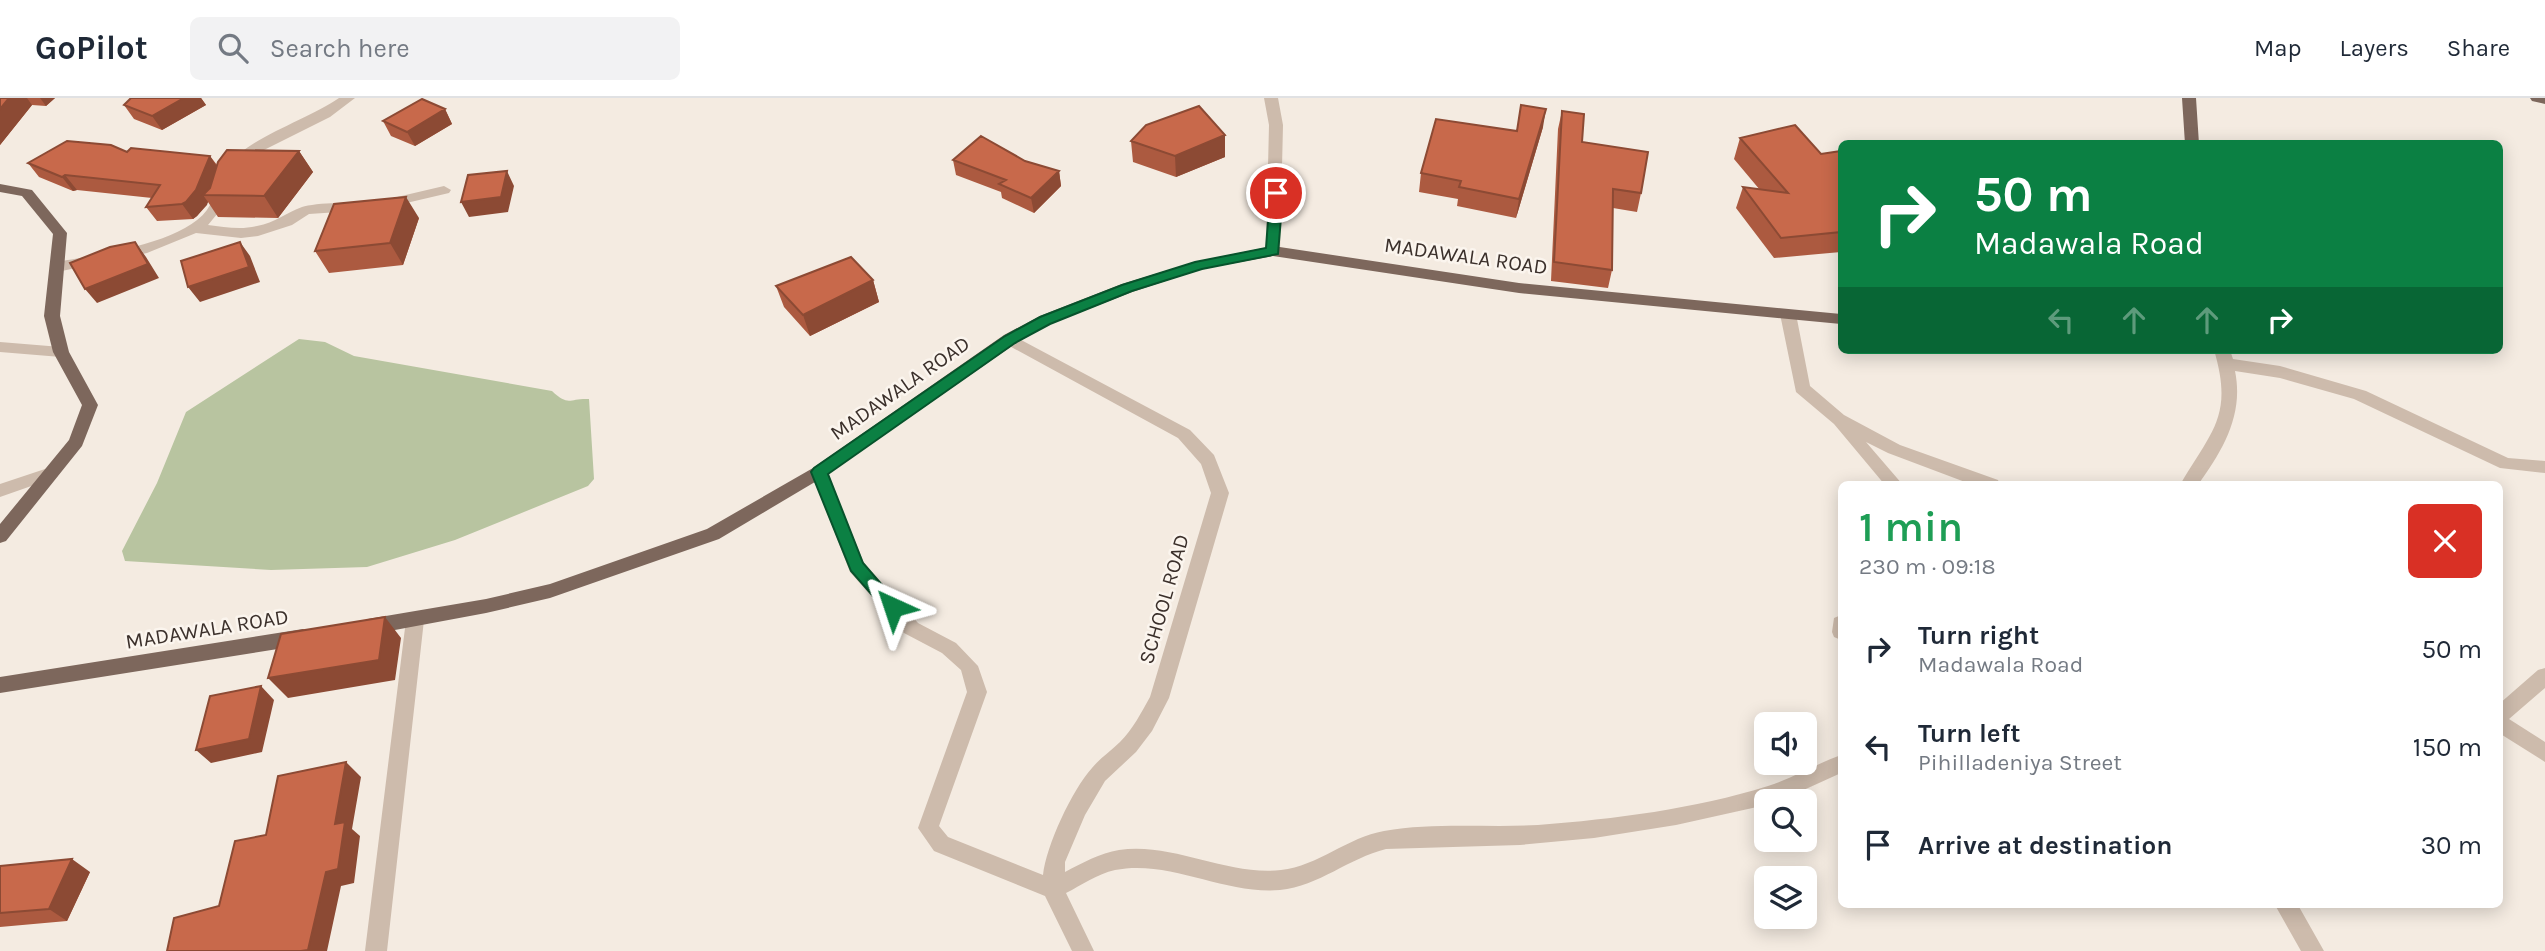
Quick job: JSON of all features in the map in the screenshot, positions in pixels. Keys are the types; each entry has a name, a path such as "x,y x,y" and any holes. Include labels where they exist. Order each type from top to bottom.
{"main road":[{"path":"2189,98 2192,140"},
{"path":"2537,98 2545,100"},
{"path":"0,188 27,193 60,233 52,316 61,352 90,405 76,442 0,536"},
{"name":"MADAWALA ROAD","path":"348,630 415,620 550,591 713,534 819,472 1010,339 1045,320 1127,288 1200,265 1273,251 1519,288 1838,319"},
{"name":"MADAWALA ROAD","path":"0,685 322,634"}],"street":[{"path":"57,267 139,252 195,228 215,209 223,182 243,155 325,114 348,98"},
{"path":"1271,98 1276,125 1273,251"},
{"path":"195,228 241,233 258,231 287,222 306,210 377,206 444,190"},
{"path":"1788,314 1802,388 1838,419 1892,481"},
{"name":"SCHOOL ROAD","path":"1010,339 1184,434 1204,452 1215,469 1220,493 1159,698 1145,725 1129,746 1098,775 1077,810 1055,862 1053,889"},
{"path":"0,347 61,352"},
{"path":"2191,481 2204,465 2230,407 2224,357 2360,395 2505,464 2545,467"},
{"path":"1838,419 1894,449 1981,481"},
{"path":"0,491 51,472"},
{"path":"819,472 856,567 911,628 949,648 969,666 977,692 928,828 941,844 1053,889 1083,951"},
{"path":"376,951 415,620"},
{"path":"2503,713 2545,676"},
{"path":"2503,726 2545,753"},
{"path":"1053,889 1096,867 1125,859 1238,878 1280,880 1312,874 1345,854 1381,841 1437,834 1537,834 1607,826 1760,798 1838,765"},
{"path":"2288,908 2313,951"}],"green space":[{"path":"299,339 325,342 354,356 552,391 566,400 589,399 594,479 588,486 455,540 367,567 271,570 125,561 122,551 157,483 186,412"}],"building":[{"path":"0,98 9,98 0,109"},
{"path":"131,98 184,98 152,116 124,105"},
{"path":"422,99 445,109 407,132 383,121"},
{"path":"1521,105 1546,109 1519,199 1459,187 1461,181 1421,173 1436,119 1517,131"},
{"path":"1199,106 1225,135 1175,156 1131,141 1146,125"},
{"path":"1562,111 1584,114 1582,142 1648,152 1641,193 1613,189 1612,270 1554,262"},
{"path":"1795,125 1821,154 1838,151 1838,232 1781,238 1743,187 1788,193 1740,138"},
{"path":"981,136 1025,161 1059,171 1031,198 999,184 1006,180 953,160"},
{"path":"67,141 111,145 127,152 131,148 210,156 196,190 186,202 146,207 160,185 65,175 62,177 28,163"},
{"path":"227,150 299,151 264,196 203,195 210,188 218,162"},
{"path":"507,171 501,197 461,202 468,175"},
{"path":"406,197 390,243 315,251 334,204"},
{"path":"135,242 148,264 85,289 70,263 110,247"},
{"path":"240,242 249,267 188,287 181,261"},
{"path":"851,257 873,280 803,315 776,286"},
{"path":"385,617 379,660 268,678 281,634"},
{"path":"261,686 249,739 196,750 210,696"},
{"path":"346,762 335,824 345,822 338,869 326,872 308,950 167,951 174,918 219,906 235,841 266,835 278,776"},
{"path":"72,859 49,909 0,913 0,866"}],"route":[{"path":"893,607 856,567 819,472 1010,339 1045,320 1127,288 1200,265 1273,251 1276,193"}]}
